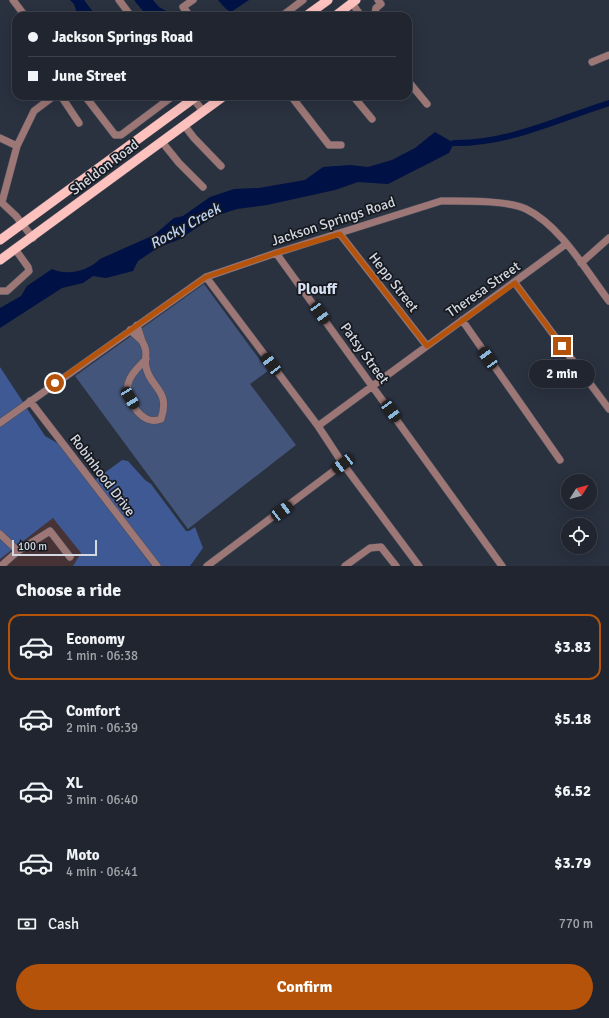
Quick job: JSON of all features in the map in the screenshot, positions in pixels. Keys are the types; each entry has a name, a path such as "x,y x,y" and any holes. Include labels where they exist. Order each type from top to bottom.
{"main road":[{"path":"312,12 328,0"},
{"path":"340,12 354,2"},
{"name":"Sheldon Road","path":"0,240 190,100"},
{"name":"Sheldon Road","path":"0,260 33,238 218,100"}],"street":[{"path":"13,0 22,12"},
{"path":"119,0 128,12"},
{"path":"187,12 183,7 193,0"},
{"path":"287,12 303,0"},
{"path":"375,12 376,8 381,4 378,0"},
{"path":"354,2 359,12"},
{"path":"592,62 609,56"},
{"path":"412,86 427,104"},
{"path":"33,238 1,202 17,146 34,111 49,100"},
{"path":"64,100 79,123"},
{"path":"87,100 115,135 121,135 169,100"},
{"path":"196,100 203,111"},
{"path":"294,100 329,145 341,146"},
{"path":"356,100 372,119"},
{"path":"184,125 194,138 221,166"},
{"path":"0,138 17,146"},
{"path":"162,142 179,163 203,187"},
{"name":"Jackson Springs Road","path":"0,423 206,277 276,253 441,201 496,203 525,209 546,222 566,244 609,301"},
{"name":"Hepp Street","path":"340,234 427,346"},
{"path":"581,263 609,238"},
{"name":"Theresa Street","path":"318,426 515,283 566,244"},
{"path":"0,290 7,291 29,271 28,267 16,250"},
{"name":"Patsy Street","path":"276,253 502,566"},
{"path":"206,277 318,426 343,464 420,566"},
{"path":"515,283 609,409"},
{"path":"462,320 560,460"},
{"path":"137,325 142,341"},
{"path":"130,330 146,347 146,359 146,367 163,398 161,419 155,421 148,420 143,417 130,398 128,392 128,384 131,377 146,359"},
{"name":"Robinhood Drive","path":"30,401 156,566"},
{"path":"207,566 343,464"},
{"path":"1,566 18,551 50,531 70,557"},
{"path":"0,534 18,551"},
{"path":"345,566 370,548 381,547 396,566"}],"shaded area":[{"path":"204,284 268,371 250,384 296,445 188,529 75,376"},
{"path":"0,367 23,402 0,420"},
{"path":"26,407 45,436 59,444 152,566 73,566 81,553 53,518 0,559 0,427"},
{"path":"122,460 128,461 145,480 151,484 186,531 189,531 195,527 203,548 190,566 161,566 95,480"},
{"path":"54,517 81,553 73,566 0,566 0,559"}],"water":[{"path":"70,0 84,0 93,12 77,12 74,4"},
{"path":"134,0 153,0 159,7 168,12 144,12"},
{"path":"218,0 249,0 231,12"},
{"name":"Rocky Creek","path":"435,132 454,143 449,153 388,184 358,182 335,190 267,205 237,209 215,216 178,240 159,247 138,261 133,271 106,278 93,276 83,283 62,288 0,328 0,308 21,296 27,286 52,269 71,272 90,267 100,259 154,235 174,218 183,216 210,197 234,189 259,188 305,180 323,167 350,165 368,167 392,160 415,148"}],"waterway":[{"path":"454,143 474,142 513,135 609,103"}],"district":[{"name":"Plouff","path":"317,289"}],"route":[{"path":"55,383 206,277 276,253 340,234 427,346 515,283 562,346"}]}
